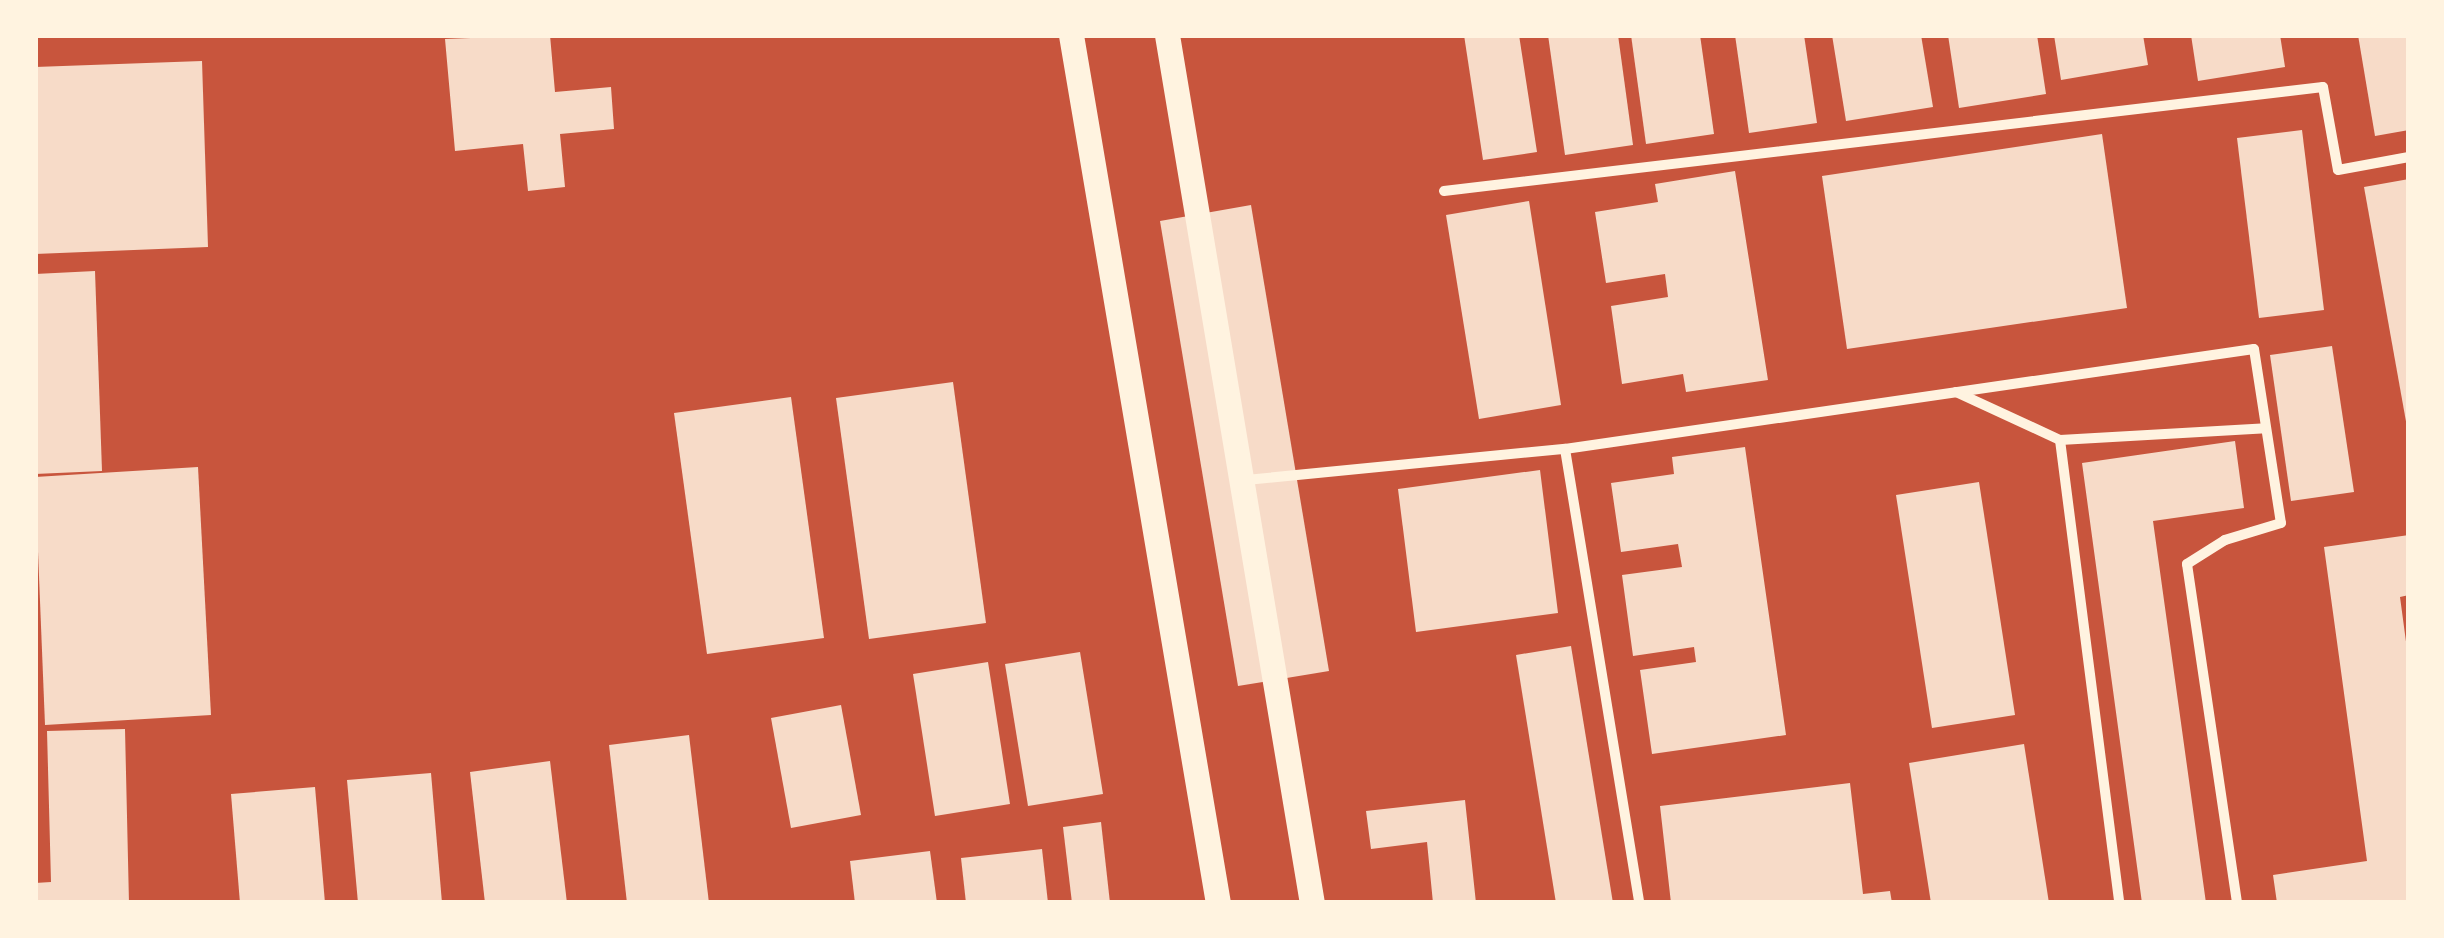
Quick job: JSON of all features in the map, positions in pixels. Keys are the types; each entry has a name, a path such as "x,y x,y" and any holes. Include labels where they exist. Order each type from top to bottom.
{"main road":[{"path":"1071,35 1218,903"},
{"path":"1167,35 1246,480 1312,903"}],"street":[{"path":"1444,191 2323,87 2338,170 2409,157"},
{"path":"1246,480 1565,449 2254,349 2280,523 2224,540 2187,564 2237,903"},
{"path":"1956,392 2060,440 2266,428"},
{"path":"2060,440 2120,903"},
{"path":"1565,449 1640,903"}],"building":[{"path":"550,35 555,92 611,87 614,129 560,134 565,187 528,191 523,144 455,151 445,39"},
{"path":"1464,35 1519,35 1537,152 1483,160"},
{"path":"1548,35 1618,35 1633,145 1565,155"},
{"path":"1631,35 1700,35 1714,134 1646,144"},
{"path":"1735,35 1804,35 1817,123 1749,133"},
{"path":"1832,35 1921,35 1933,107 1846,121"},
{"path":"1948,35 2037,35 2046,94 1959,108"},
{"path":"2054,35 2143,35 2148,65 2061,80"},
{"path":"2191,35 2280,35 2285,67 2198,81"},
{"path":"2358,35 2409,35 2409,130 2375,136"},
{"path":"202,61 208,247 35,254 35,67"},
{"path":"2302,130 2324,310 2259,318 2237,138"},
{"path":"2102,134 2127,308 1847,349 1822,176"},
{"path":"1735,171 1768,380 1686,392 1683,374 1622,384 1611,306 1668,297 1665,274 1606,283 1595,212 1658,202 1655,184"},
{"path":"2409,179 2409,426 2407,427 2364,187"},
{"path":"1529,201 1561,405 1479,419 1446,215"},
{"path":"1251,205 1329,671 1238,686 1160,221"},
{"path":"95,271 102,471 35,474 35,274"},
{"path":"2332,346 2354,492 2291,501 2270,355"},
{"path":"953,382 986,623 869,639 836,398"},
{"path":"791,397 824,638 707,654 674,413"},
{"path":"2235,441 2244,508 2153,521 2206,903 2142,903 2082,463"},
{"path":"1745,447 1786,735 1652,754 1640,670 1696,662 1694,647 1633,656 1622,575 1682,567 1678,544 1621,552 1611,483 1674,474 1672,457"},
{"path":"198,467 211,715 45,725 35,477"},
{"path":"1540,470 1558,613 1416,632 1398,489"},
{"path":"1979,482 2015,715 1932,728 1896,495"},
{"path":"2409,535 2409,595 2400,597 2409,664 2409,903 2277,903 2273,875 2367,861 2324,547"},
{"path":"1571,646 1613,903 1556,903 1516,655"},
{"path":"1080,652 1103,794 1028,806 1005,664"},
{"path":"988,662 1010,804 935,816 913,674"},
{"path":"841,705 861,815 791,828 771,718"},
{"path":"125,729 129,903 35,903 35,883 51,882 47,731"},
{"path":"689,735 709,903 627,903 609,745"},
{"path":"2024,744 2049,903 1931,903 1909,763"},
{"path":"550,761 567,903 485,903 470,772"},
{"path":"431,773 442,903 358,903 347,780"},
{"path":"1850,783 1863,894 1890,891 1892,903 1671,903 1660,806"},
{"path":"315,787 325,903 240,903 231,794"},
{"path":"1465,800 1476,903 1433,903 1427,842 1371,849 1366,811"},
{"path":"1101,822 1110,903 1072,903 1063,827"},
{"path":"1042,849 1048,903 966,903 961,858"},
{"path":"930,851 937,903 855,903 850,861"}]}
